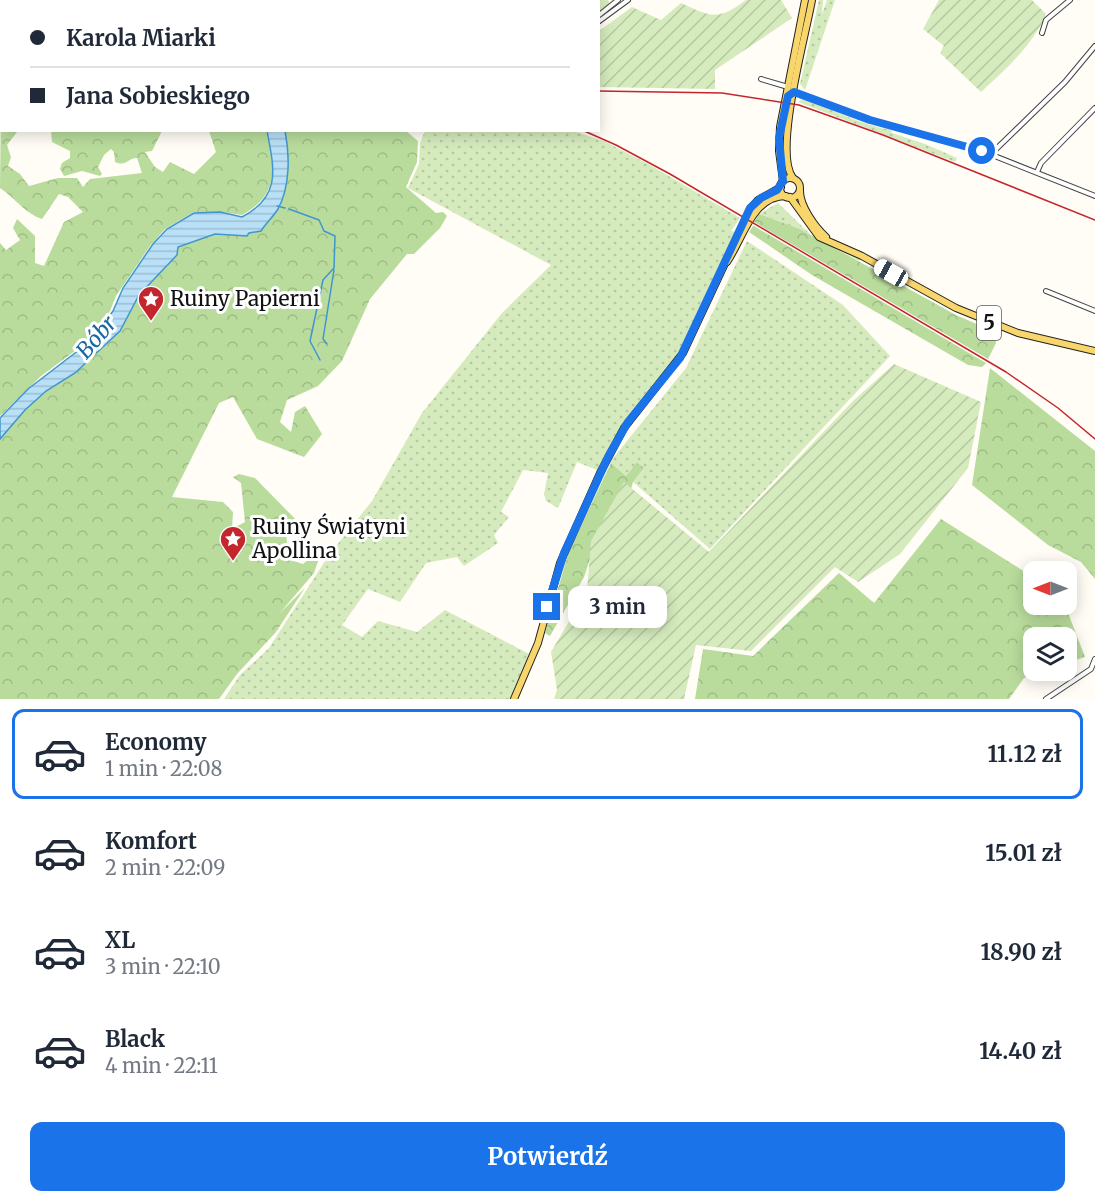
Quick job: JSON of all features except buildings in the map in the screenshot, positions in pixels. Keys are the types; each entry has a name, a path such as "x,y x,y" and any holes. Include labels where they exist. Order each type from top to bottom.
{"main road":[{"name":"5","path":"805,0 784,104 779,151 782,184 788,197 816,234 946,303 989,323 1047,342 1095,351"},
{"name":"5","path":"812,0 786,147 789,169 799,183 800,198 817,228 833,243"},
{"path":"514,699 538,643 560,563 600,473 624,428 680,358 750,208 761,198 794,178"},
{"path":"722,270 757,210 768,201 788,197 800,191"}],"street":[{"path":"600,14 618,0"},
{"path":"600,21 628,0"},
{"path":"1042,33 1046,20 1070,0"},
{"path":"990,155 1065,82 1095,46"},
{"path":"761,79 788,87"},
{"path":"789,79 790,88 794,92 870,120 990,155 1095,196"},
{"path":"784,104 788,96 794,92"},
{"path":"1036,172 1041,163 1095,108"},
{"path":"1046,291 1095,310"},
{"path":"1046,699 1090,669 1095,659"}],"green space":[{"path":"600,0 608,0 610,4 600,13"},
{"path":"746,0 781,0 792,18 715,70 715,89 600,87 600,30 632,7 661,20 681,3 714,15 736,7"},
{"path":"819,0 823,0 822,14 827,0 835,0 805,90 800,84"},
{"path":"939,0 1032,0 1046,14 1026,46 981,92 940,53 944,46 923,29"},
{"path":"803,99 858,121 891,130 892,133 957,158 955,162 798,102"},
{"path":"1,132 17,132 7,145 11,157 8,166 20,174 29,186 58,178 77,178 83,187 90,179 142,173 137,158 124,163 115,162 114,152 111,149 104,155 98,167 102,174 100,176 82,171 64,176 60,169 62,163 70,158 70,151 52,142 51,132 162,132 152,151 145,152 155,167 163,172 170,162 194,174 216,152 209,132 266,132 271,157 272,179 269,189 254,207 242,215 194,212 165,229 150,246 116,296 110,311 91,339 41,376 0,416 0,243 6,250 20,240 13,228 17,219 35,236 35,263 44,266 64,222 83,212 68,197 59,194 42,219 36,217 0,188"},
{"path":"285,132 407,132 418,141 417,162 406,187 436,213 443,212 447,216 440,228 414,254 407,254 370,299 342,361 318,386 287,400 280,422 291,432 295,412 305,406 322,434 304,457 257,439 233,397 219,403 172,497 223,502 233,512 232,529 245,522 241,483 233,477 239,474 255,478 305,529 295,535 286,532 287,543 275,546 290,560 303,564 311,557 318,561 314,573 279,614 305,588 276,632 237,674 219,699 0,699 0,438 46,391 75,373 120,331 139,295 177,255 178,247 215,234 261,231 286,188"},
{"path":"425,132 576,132 604,141 650,165 740,218 731,231 735,232 679,352 621,426 597,470 577,462 558,508 546,501 544,494 548,473 523,470 501,512 509,517 494,535 498,543 464,566 457,557 426,563 400,602 368,589 342,625 362,637 378,621 417,632 445,610 533,656 514,699 224,699 240,675 269,648 329,555 372,501 422,413 502,313 551,265 408,188 419,164 420,143"},
{"path":"778,203 811,235 759,214"},
{"path":"759,214 800,229 956,315 995,332 996,343 988,359 754,222"},
{"path":"753,226 986,363 982,367 968,365 812,275 749,232"},
{"path":"812,235 860,259 859,261"},
{"path":"747,241 843,305 890,356 710,549 633,482 644,468 626,476 610,462 686,368"},
{"path":"894,364 981,402 968,468 900,554 858,582 835,567 751,651 696,645 684,699 554,699 557,690 551,652 587,591 591,541 624,482 709,552 853,401"},
{"path":"990,368 1095,451 1095,579 1081,562 1048,545 972,485"},
{"path":"611,463 626,476 637,463 644,468 633,482 630,493 594,547 584,577 550,636 545,633 569,551"},
{"path":"941,519 1023,571 1023,615 1069,615 1073,627 1023,627 1023,679 1009,699 695,699 703,649 753,656 839,573 874,603"},
{"path":"1077,636 1085,657 1077,660"}],"water":[{"name":"Bóbr","path":"267,132 285,132 288,171 285,191 276,212 261,231 249,233 247,236 215,234 178,247 177,255 139,295 120,331 75,373 46,391 25,410 0,439 0,418 28,389 88,343 113,311 123,288 153,244 167,229 194,213 220,212 242,217 255,209 264,200 269,190 273,169"}],"waterway":[{"path":"277,206 285,208"},
{"path":"289,209 319,220 324,231 335,236 334,268 323,280 310,341 320,360"},
{"path":"327,344 323,339 334,270"}],"railway":[{"path":"600,91 722,93 799,105 883,135 1095,220"},
{"path":"587,132 670,174 1006,372 1058,408 1095,439"}],"place":[{"name":"Ruiny Papierni","path":"151,322"},
{"name":"Ruiny Świątyni Apollina","path":"233,562"}],"route":[{"path":"547,607 556,573 604,463 628,422 680,358 750,208 761,198 777,190 783,181 779,138 784,104 788,96 794,92 870,120 982,151"}]}
